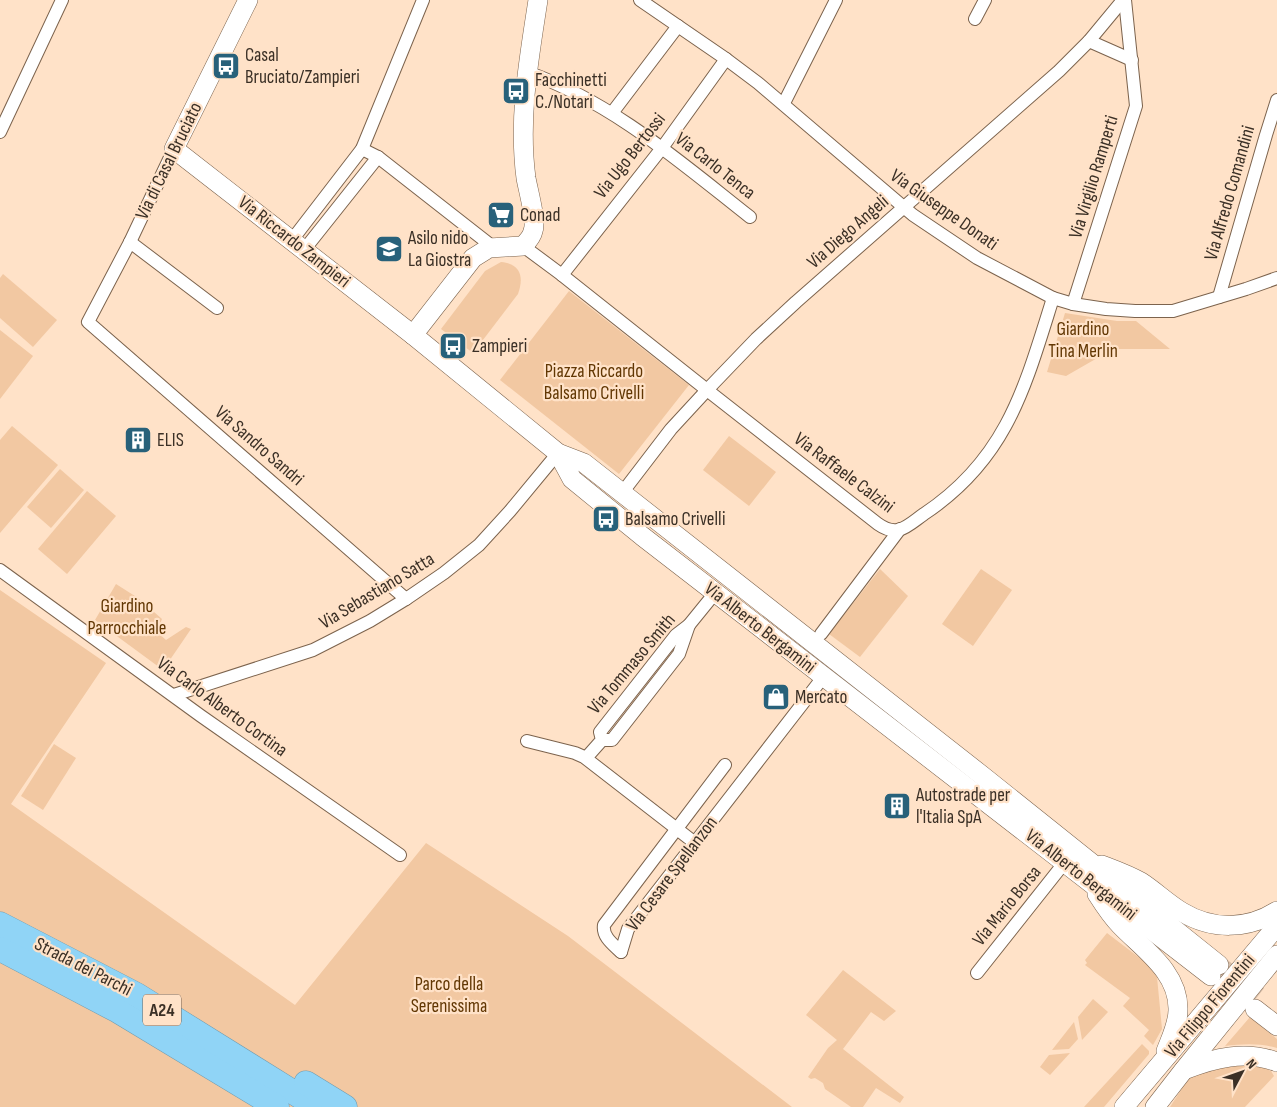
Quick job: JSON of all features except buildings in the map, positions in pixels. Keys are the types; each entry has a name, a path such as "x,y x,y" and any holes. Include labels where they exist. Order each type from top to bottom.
{"highway":[{"name":"Strada dei Parchi","path":"0,924 137,995 317,1107"},
{"name":"Strada dei Parchi","path":"0,949 118,1011 277,1107"},
{"path":"137,995 222,1034 345,1107"},
{"path":"207,1065 263,1107"}],"street":[{"path":"0,132 62,0"},
{"name":"Via di Casal Bruciato","path":"88,322 130,242 248,0"},
{"path":"298,245 362,149 423,0"},
{"path":"523,246 532,235 534,226 526,178 523,138 527,72 538,0"},
{"name":"Via Giuseppe Donati","path":"640,0 726,59 784,104 903,208 977,258 1053,298 1073,304 1122,310 1167,312 1182,309 1277,278"},
{"path":"784,104 836,0"},
{"path":"975,19 985,0"},
{"name":"Via Diego Angeli","path":"707,390 756,339 1000,121 1059,71 1089,41 1124,0"},
{"name":"Via Virgilio Ramperti","path":"1073,304 1136,106 1124,0"},
{"path":"612,113 678,26"},
{"path":"1089,41 1132,60"},
{"name":"Via Ugo Bertossi","path":"562,275 662,148 726,59"},
{"name":"Via Carlo Tenca","path":"527,72 562,86 612,113 662,148 750,217"},
{"name":"Via Alfredo Comandini","path":"1220,297 1277,100"},
{"name":"Via Riccardo Zampieri","path":"174,149 413,335"},
{"path":"362,149 378,157 493,247"},
{"path":"298,245 378,157"},
{"path":"130,242 217,308"},
{"path":"523,246 707,390 671,429 622,493 584,463 558,453 413,335 467,264 481,251 493,247 523,246"},
{"name":"Via Raffaele Calzini","path":"707,390 878,524 891,531 900,530 934,508 960,486 980,466 997,441 1022,393 1053,298"},
{"name":"Via Sandro Sandri","path":"88,322 406,599"},
{"name":"Via Sebastiano Satta","path":"174,695 313,650 370,621 406,599 444,573 479,545 558,453"},
{"name":"Via Alberto Bergamini","path":"558,453 572,479 715,593 1088,880 1215,970 1087,860 622,493"},
{"path":"821,634 900,530"},
{"name":"Via Carlo Alberto Cortina","path":"0,570 400,855"},
{"name":"Via Tommaso Smith","path":"586,758 602,740 600,732 676,635 690,625 715,593"},
{"name":"Via Cesare Spellanzon","path":"724,765 604,925 605,935 621,952 628,929 836,661"},
{"path":"527,741 575,753 586,758 695,843"},
{"path":"1087,860 1129,876 1154,891 1182,912 1209,923 1235,926 1255,922 1277,911"},
{"name":"Via Mario Borsa","path":"977,973 1065,862"},
{"path":"1088,880 1113,917 1155,959 1173,986 1177,999 1178,1014 1162,1064"},
{"name":"Via Filippo Fiorentini","path":"1124,1107 1277,926"},
{"name":"Via Filippo Fiorentini","path":"1155,1107 1277,955"},
{"path":"1277,1010 1258,1004 1277,1026"},
{"path":"1183,1070 1211,1060 1238,1056 1257,1057 1277,1062"}],"green space":[{"path":"501,262 513,265 517,269 521,277 520,288 518,294 473,353 441,329 485,271"},
{"path":"3,274 57,320 33,347 0,318 0,278"},
{"name":"Piazza Riccardo Balsamo Crivelli","path":"569,291 689,385 619,474 500,380"},
{"name":"Giardino Tina Merlin","path":"1065,313 1117,321 1136,321 1170,349 1113,349 1066,376 1047,372"},
{"path":"0,330 33,356 0,399"},
{"path":"12,426 58,465 0,533 0,440"},
{"path":"729,436 776,472 749,506 703,470"},
{"path":"60,469 84,490 51,528 27,507"},
{"path":"87,491 116,516 67,574 38,549"},
{"path":"880,569 908,596 860,657 829,634"},
{"path":"981,569 1012,590 973,646 942,624"},
{"name":"Giardino Parrocchiale","path":"116,584 138,598 162,619 157,632 166,640 186,627 191,629 163,670 95,620"},
{"name":"Parco della Serenissima","path":"0,590 106,663 11,804 295,1005 426,843 568,936 792,1107 0,1107"},
{"path":"54,744 76,758 43,810 21,796"},
{"path":"1107,933 1145,962 1157,977 1162,1029 1153,1045 1144,1036 1149,1030 1123,1006 1130,998 1085,965 1087,963 1085,960"},
{"path":"843,970 896,1011 884,1021 871,1012 843,1049 904,1097 900,1103 876,1088 863,1107 851,1107 825,1089 823,1083 815,1078 811,1079 808,1077 828,1048 837,1040 806,1015"},
{"path":"1093,999 1108,1012 1082,1040 1078,1017"},
{"path":"1250,1017 1277,1039 1277,1048 1251,1044 1225,1046"},
{"path":"1074,1022 1078,1039 1069,1049 1052,1050"},
{"path":"1142,1044 1149,1051 1149,1054 1104,1107 1084,1107"},
{"path":"1070,1053 1050,1075 1040,1067 1049,1055"},
{"path":"1249,1061 1271,1071 1274,1076 1245,1107 1170,1107 1188,1079 1199,1068"}],"tunnel":[{"path":"1221,967 1261,998"}],"place":[{"name":"Casal Bruciato/Zampieri","path":"226,66"},
{"name":"Facchinetti C./Notari","path":"516,91"},
{"name":"Conad","path":"501,215"},
{"name":"Asilo nido La Giostra","path":"389,249"},
{"name":"Zampieri","path":"453,346"},
{"name":"ELIS","path":"138,440"},
{"name":"Balsamo Crivelli","path":"606,519"},
{"name":"Mercato","path":"776,697"},
{"name":"Autostrade per l'Italia SpA","path":"897,806"}]}
